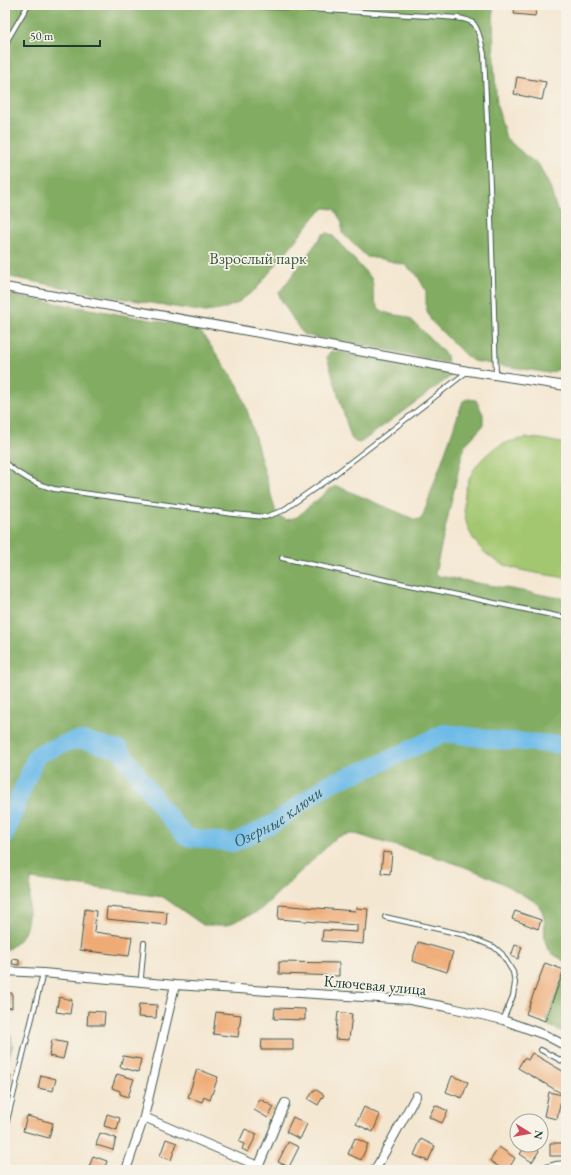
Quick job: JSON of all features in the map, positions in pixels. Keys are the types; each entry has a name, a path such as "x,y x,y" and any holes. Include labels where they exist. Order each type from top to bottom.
{"street":[{"path":"5,287 496,376 566,386"},
{"name":"Ключевая улица","path":"5,971 142,983 410,1000 503,1020 545,1035 566,1046"},
{"path":"126,1170 144,1118 175,985"},
{"path":"375,1170 416,1096"},
{"path":"144,1118 257,1168 285,1103"},
{"path":"543,1170 566,1165"}],"lane":[{"path":"5,49 8,39 28,5"},
{"path":"239,5 444,17 464,19 473,23 478,33 484,54 496,376"},
{"path":"5,463 17,473 29,480 54,489 233,514 265,517 282,511 334,475 468,371"},
{"path":"282,558 566,618"},
{"path":"385,917 465,935 494,947 502,954 513,972 515,983 514,996 503,1020"},
{"path":"142,983 141,976 144,943"},
{"path":"5,1129 43,974"},
{"path":"542,1050 566,1063"}],"green space":[{"name":"Взрослый парк","path":"5,5 493,5 494,66 497,105 506,138 526,156 539,165 550,187 557,211 566,214 566,357 562,366 558,370 549,373 473,361 431,321 426,308 426,291 417,275 405,265 367,257 342,233 342,222 334,209 324,208 316,215 256,289 236,304 220,310 205,312 108,296 5,276"},
{"path":"328,233 333,236 371,278 374,296 378,307 384,312 410,319 447,356 448,363 360,344 313,337 304,334 300,330 280,298 279,293 323,234"},
{"path":"5,294 185,326 201,332 238,385 248,413 277,516 287,520 297,517 330,489 337,486 416,520 422,518 463,401 468,399 476,400 483,414 483,426 464,446 435,573 439,576 566,599 566,964 548,949 545,938 544,916 542,910 535,902 506,885 471,869 416,851 352,834 337,837 259,911 227,925 203,925 163,897 31,879 25,931 11,947 5,951"},
{"path":"332,351 449,372 451,376 360,443 355,442 351,438 327,357"},
{"path":"527,438 566,444 566,578 520,570 495,560 482,550 472,537 466,523 464,508 465,492 470,477 478,464 490,452 499,446 512,441"},
{"path":"566,968 566,1033 549,1026 547,1019"},
{"path":"5,1030 11,1035 13,1046 5,1066"}],"building":[{"path":"515,5 537,5 535,16 514,14"},
{"path":"517,77 546,82 542,100 514,94"},
{"path":"383,852 392,853 390,874 381,873"},
{"path":"279,905 355,911 356,908 368,909 366,932 364,931 363,944 322,941 323,930 357,932 357,925 278,919"},
{"path":"107,907 167,912 166,925 106,919"},
{"path":"85,909 96,911 94,932 132,937 129,956 80,950"},
{"path":"515,911 541,920 538,929 512,919"},
{"path":"418,942 453,952 447,972 412,961"},
{"path":"515,945 522,947 518,959 511,956"},
{"path":"13,959 19,960 19,965 12,964"},
{"path":"279,962 339,963 339,976 279,974"},
{"path":"545,963 564,970 545,1021 526,1014"},
{"path":"5,993 12,993 12,1008 5,1007"},
{"path":"59,997 72,1000 70,1014 56,1012"},
{"path":"139,1004 157,1005 156,1018 138,1017"},
{"path":"275,1008 305,1009 305,1020 274,1019"},
{"path":"88,1011 105,1012 104,1025 87,1025"},
{"path":"216,1012 241,1015 238,1037 213,1034"},
{"path":"338,1012 352,1014 349,1040 335,1039"},
{"path":"262,1039 293,1039 293,1050 261,1050"},
{"path":"52,1040 67,1043 63,1059 49,1056"},
{"path":"532,1053 566,1073 566,1096 518,1068 524,1058 528,1060"},
{"path":"123,1056 141,1059 138,1072 120,1067"},
{"path":"197,1069 218,1077 210,1100 204,1097 202,1102 188,1097"},
{"path":"117,1074 134,1079 128,1097 120,1094 120,1091 112,1088"},
{"path":"5,1075 11,1076 9,1089 5,1088"},
{"path":"41,1075 56,1079 53,1091 38,1088"},
{"path":"452,1076 468,1082 462,1098 446,1092"},
{"path":"315,1089 324,1095 318,1105 308,1099"},
{"path":"549,1092 562,1095 557,1119 549,1117 549,1113 545,1113"},
{"path":"260,1099 274,1107 268,1118 254,1110"},
{"path":"435,1105 448,1111 442,1123 429,1117"},
{"path":"364,1107 380,1115 373,1132 356,1124"},
{"path":"107,1114 120,1118 117,1130 104,1126"},
{"path":"27,1116 53,1123 49,1138 23,1131"},
{"path":"293,1117 307,1124 300,1139 286,1132"},
{"path":"245,1129 257,1134 248,1152 242,1149 244,1144 239,1142"},
{"path":"100,1133 116,1138 113,1150 96,1145"},
{"path":"355,1138 368,1144 361,1160 348,1154"},
{"path":"166,1139 177,1143 171,1160 160,1156"},
{"path":"421,1139 435,1146 428,1161 414,1155"},
{"path":"288,1142 299,1147 289,1167 278,1162"},
{"path":"550,1143 564,1143 564,1156 550,1156"},
{"path":"499,1147 515,1158 508,1170 504,1170 490,1161"},
{"path":"521,1153 538,1153 532,1162"},
{"path":"93,1156 107,1161 104,1170 88,1170"}],"waterway":[{"name":"Озерные ключи","path":"5,835 37,755 73,741 83,740 120,750 160,806 186,837 233,843 274,823 330,783 373,767 444,733 496,740 566,745"}]}
